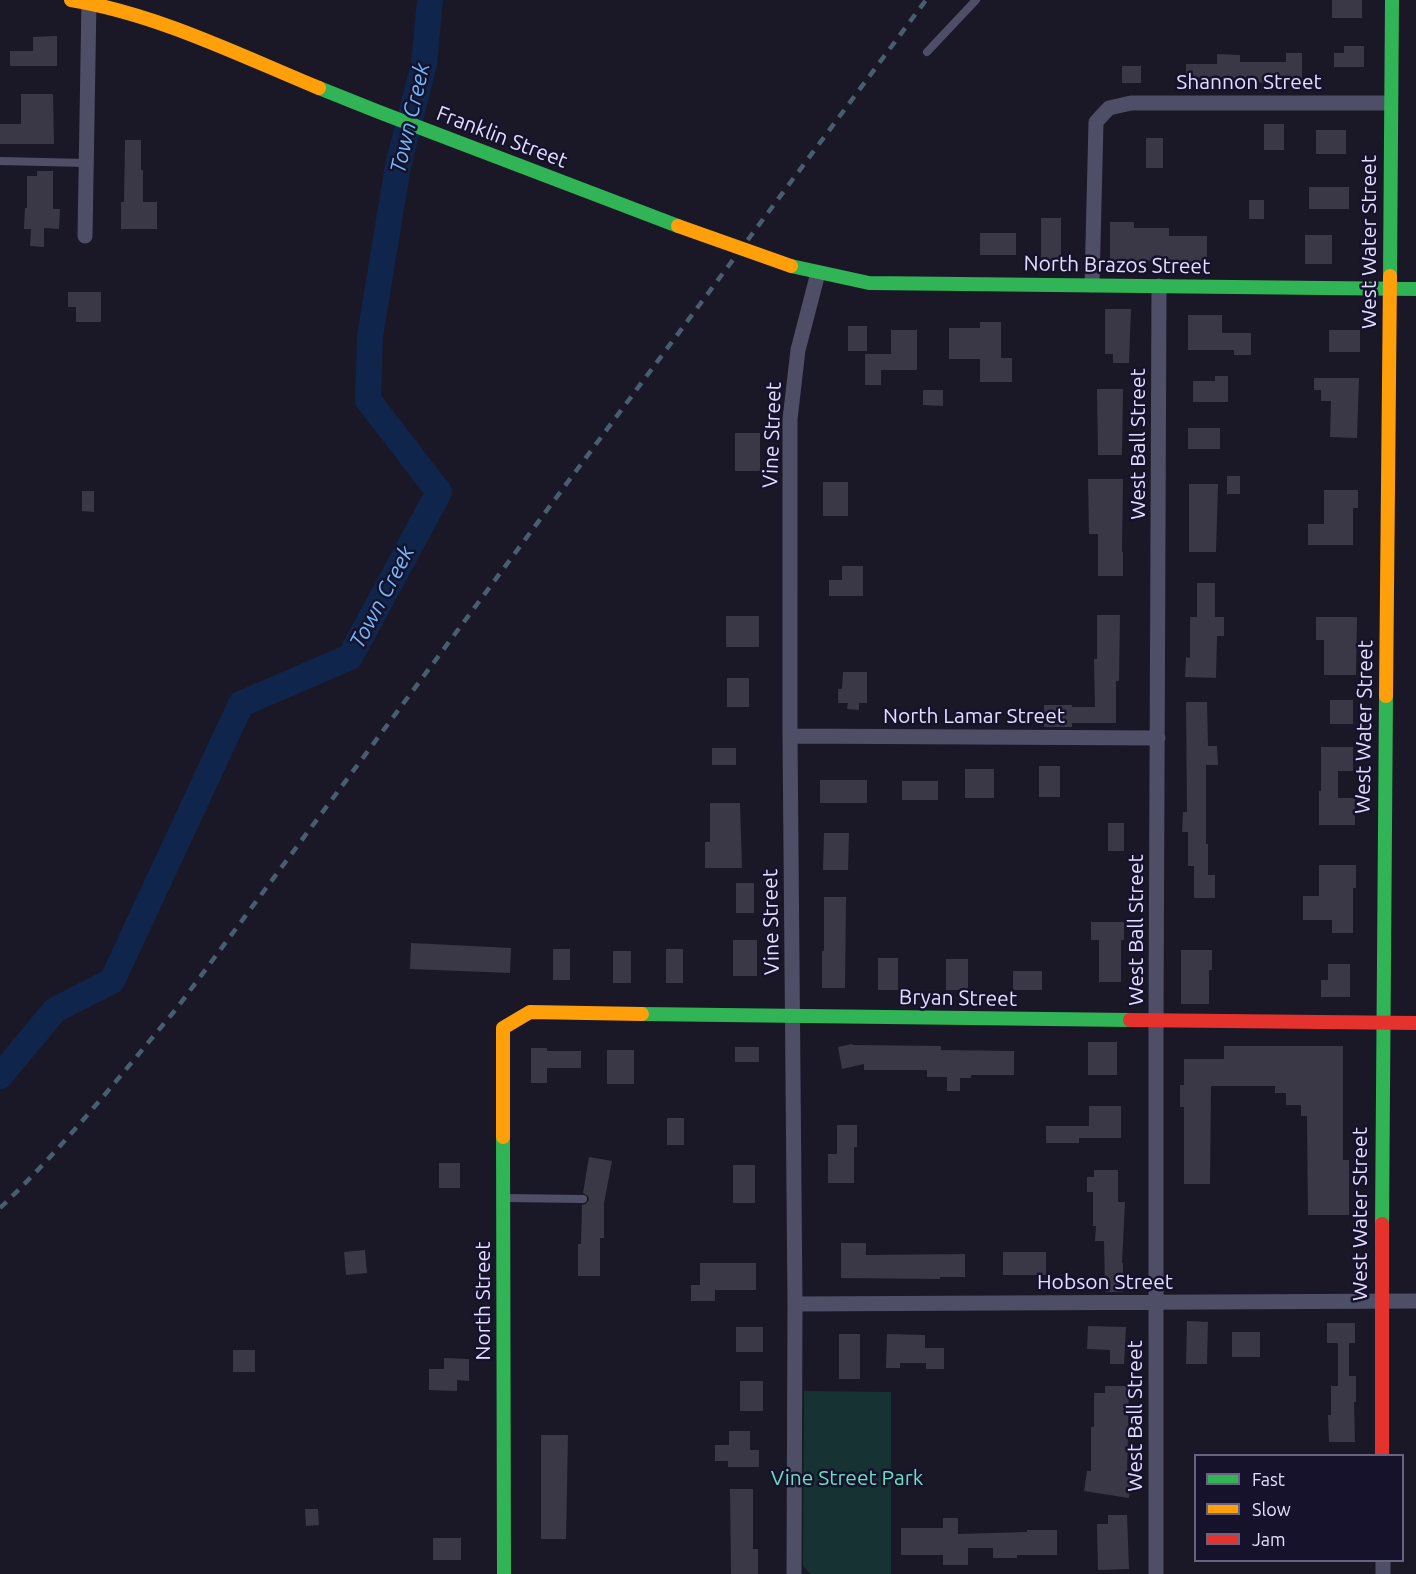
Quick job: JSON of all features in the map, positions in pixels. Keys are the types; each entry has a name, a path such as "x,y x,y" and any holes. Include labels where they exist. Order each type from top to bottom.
{"street":[{"name":"Franklin Street","path":"71,0 89,1 156,21 443,137 678,226 791,266 819,273"},
{"name":"West Water Street","path":"1382,1454 1382,1023 1391,289 1392,0"},
{"path":"85,236 89,1"},
{"name":"Shannon Street","path":"1092,285 1096,122 1109,108 1131,103 1390,103"},
{"name":"North Brazos Street","path":"819,273 868,283 1416,289"},
{"name":"Vine Street","path":"794,1574 795,1304 790,419 798,350 819,273"},
{"name":"West Ball Street","path":"1156,1574 1159,286"},
{"name":"North Lamar Street","path":"790,736 1158,738"},
{"name":"Bryan Street","path":"503,1028 531,1012 1416,1023"},
{"name":"North Street","path":"503,1028 504,1574"},
{"name":"Hobson Street","path":"795,1304 1416,1301"}],"lane":[{"path":"927,52 976,0"},
{"path":"0,161 86,163"},
{"path":"503,1198 584,1199"}],"green space":[{"name":"Vine Street Park","path":"804,1391 891,1392 891,1574 811,1574 803,1565"}],"building":[{"path":"1332,0 1362,0 1362,18 1332,18"},
{"path":"57,36 57,66 10,66 10,51 33,51 33,37"},
{"path":"1344,46 1364,46 1364,67 1334,67 1334,53 1344,53"},
{"path":"1286,53 1302,53 1302,79 1271,79 1271,83 1203,80 1203,87 1186,87 1186,64 1217,64 1217,54 1240,55 1240,62 1286,62"},
{"path":"1122,66 1141,66 1141,83 1122,83"},
{"path":"21,94 53,94 54,144 0,144 0,124 21,124"},
{"path":"1264,124 1284,124 1284,150 1264,150"},
{"path":"1316,130 1346,130 1346,154 1316,154"},
{"path":"1146,138 1163,138 1163,168 1146,168"},
{"path":"125,140 141,140 143,202 157,202 157,229 121,229"},
{"path":"37,171 53,171 53,209 60,209 59,229 44,228 44,247 30,246 31,229 24,229 25,208 27,208 27,176 37,176"},
{"path":"1309,187 1349,187 1349,209 1309,209"},
{"path":"1249,200 1264,200 1264,219 1249,219"},
{"path":"1041,218 1061,218 1061,260 1041,260"},
{"path":"1110,222 1134,222 1134,228 1169,228 1169,236 1207,236 1207,262 1110,260"},
{"path":"980,233 1016,233 1016,255 980,255"},
{"path":"1305,235 1332,235 1332,264 1305,264"},
{"path":"68,292 101,292 101,322 76,322 76,307 68,307"},
{"path":"1105,309 1131,309 1129,363 1113,363 1113,354 1105,354"},
{"path":"1188,315 1222,315 1222,333 1251,333 1251,355 1234,355 1234,350 1188,350"},
{"path":"980,322 1001,322 1001,358 1012,358 1012,382 980,382 980,359 949,359 949,328 980,328"},
{"path":"848,326 867,326 867,351 848,351"},
{"path":"891,330 917,330 917,370 881,370 881,385 865,385 865,354 891,354"},
{"path":"1329,330 1360,330 1360,352 1329,352"},
{"path":"1215,376 1228,376 1228,402 1193,402 1193,381 1215,381"},
{"path":"1314,378 1359,378 1357,438 1330,437 1331,401 1321,401 1321,390 1314,390"},
{"path":"1097,389 1123,389 1122,455 1098,455"},
{"path":"923,390 943,390 943,406 923,405"},
{"path":"1188,428 1220,428 1220,449 1188,449"},
{"path":"735,433 760,433 760,471 735,471"},
{"path":"1227,476 1240,476 1240,494 1227,494"},
{"path":"1088,479 1123,479 1123,576 1098,576 1098,534 1089,534"},
{"path":"823,482 848,482 848,516 823,516"},
{"path":"1189,484 1218,484 1216,552 1189,552"},
{"path":"1324,490 1358,490 1358,508 1353,508 1353,545 1308,545 1308,524 1324,524"},
{"path":"82,491 94,491 94,512 82,511"},
{"path":"842,566 863,566 863,596 829,596 829,580 842,580"},
{"path":"1197,583 1215,583 1215,617 1224,617 1224,636 1217,636 1216,678 1185,677 1186,657 1190,658 1190,617 1197,617"},
{"path":"1097,615 1120,615 1116,723 1072,723 1072,727 1044,727 1044,705 1095,707 1094,659 1097,659"},
{"path":"726,616 759,616 759,647 726,647"},
{"path":"1316,617 1357,617 1356,675 1324,675 1324,640 1316,640"},
{"path":"843,672 867,672 867,703 859,703 859,710 847,709 848,703 838,703 838,689 842,689"},
{"path":"727,678 749,678 749,707 727,707"},
{"path":"1330,700 1353,700 1353,724 1330,724"},
{"path":"1186,702 1207,702 1208,746 1217,746 1218,765 1206,765 1208,875 1215,875 1215,898 1194,898 1194,866 1188,866 1188,832 1182,832 1183,812 1187,812"},
{"path":"1321,747 1353,747 1353,771 1338,771 1338,798 1355,798 1355,825 1319,825"},
{"path":"712,748 736,748 736,765 712,765"},
{"path":"1039,766 1060,766 1060,797 1039,797"},
{"path":"965,769 994,769 994,798 965,798"},
{"path":"820,780 867,780 867,803 820,803"},
{"path":"902,781 938,781 938,800 902,800"},
{"path":"710,803 740,803 742,868 705,868 705,842 710,842"},
{"path":"1108,823 1124,823 1124,851 1108,851"},
{"path":"824,833 849,833 848,870 823,870"},
{"path":"1319,865 1356,865 1356,888 1353,888 1353,933 1332,933 1332,920 1303,920 1303,896 1319,896"},
{"path":"736,883 754,883 754,913 736,913"},
{"path":"824,897 846,897 845,988 822,988"},
{"path":"1091,922 1124,922 1124,940 1121,940 1121,982 1099,982 1099,940 1091,940"},
{"path":"733,940 757,940 757,976 733,976"},
{"path":"411,943 511,948 510,973 410,969"},
{"path":"553,949 570,949 570,980 553,980"},
{"path":"666,949 683,949 683,983 666,983"},
{"path":"1181,950 1212,950 1212,970 1209,970 1209,1004 1181,1004"},
{"path":"613,951 631,951 631,983 613,983"},
{"path":"878,958 898,958 898,990 878,990"},
{"path":"946,959 968,959 968,990 946,990"},
{"path":"1328,964 1350,964 1350,997 1321,997 1321,980 1328,980"},
{"path":"1013,971 1042,971 1042,990 1013,990"},
{"path":"1088,1042 1117,1042 1117,1075 1088,1075"},
{"path":"852,1044 941,1046 941,1050 1014,1051 1014,1075 971,1075 971,1078 960,1078 960,1091 947,1091 947,1077 927,1077 927,1070 864,1070 864,1064 842,1069 838,1047"},
{"path":"1224,1046 1343,1046 1343,1160 1349,1160 1349,1215 1308,1215 1307,1116 1301,1116 1301,1105 1286,1105 1286,1093 1275,1093 1275,1086 1211,1086 1210,1184 1184,1184 1184,1107 1180,1107 1180,1085 1184,1085 1184,1059 1224,1059"},
{"path":"735,1047 759,1047 759,1062 735,1062"},
{"path":"531,1048 547,1048 547,1051 581,1051 581,1068 547,1068 547,1083 531,1083"},
{"path":"607,1050 634,1050 634,1084 607,1084"},
{"path":"1089,1106 1121,1106 1121,1138 1079,1138 1079,1143 1046,1143 1046,1126 1089,1126"},
{"path":"667,1118 684,1118 684,1145 667,1145"},
{"path":"837,1125 857,1125 857,1147 854,1147 854,1183 828,1183 828,1154 837,1154"},
{"path":"589,1157 612,1161 604,1203 604,1238 600,1238 600,1276 578,1276 582,1205 589,1200 588,1196 583,1193"},
{"path":"439,1163 460,1163 460,1188 439,1188"},
{"path":"733,1165 755,1165 755,1203 733,1203"},
{"path":"1094,1170 1118,1170 1118,1202 1125,1202 1123,1292 1105,1292 1104,1241 1095,1241 1093,1192 1087,1192 1087,1177 1094,1177"},
{"path":"841,1243 866,1243 866,1255 965,1254 965,1277 841,1278"},
{"path":"365,1250 367,1273 346,1275 344,1252"},
{"path":"1003,1252 1046,1252 1046,1275 1003,1275"},
{"path":"700,1263 756,1263 756,1290 715,1290 715,1301 691,1301 691,1285 700,1285"},
{"path":"1187,1321 1208,1322 1207,1364 1186,1364"},
{"path":"1327,1323 1355,1323 1355,1343 1349,1343 1349,1376 1356,1376 1355,1442 1329,1442 1328,1415 1331,1415 1331,1386 1338,1386 1338,1343 1327,1343"},
{"path":"1088,1326 1126,1327 1124,1364 1110,1364 1110,1350 1087,1349"},
{"path":"736,1327 763,1327 763,1352 736,1352"},
{"path":"1232,1332 1260,1332 1260,1357 1232,1357"},
{"path":"839,1334 860,1334 860,1379 839,1379"},
{"path":"887,1334 925,1335 925,1348 944,1348 944,1369 926,1369 926,1363 900,1363 900,1368 886,1368"},
{"path":"233,1350 255,1350 255,1372 233,1372"},
{"path":"444,1358 469,1359 469,1381 457,1380 457,1391 429,1390 429,1369 444,1369"},
{"path":"740,1381 763,1381 763,1411 740,1411"},
{"path":"1105,1386 1129,1386 1127,1477 1132,1477 1129,1498 1084,1491 1087,1471 1091,1471 1094,1393 1105,1393"},
{"path":"729,1431 750,1431 750,1450 759,1450 759,1467 728,1467 728,1461 715,1461 715,1445 729,1445"},
{"path":"541,1435 568,1435 566,1539 541,1539"},
{"path":"730,1489 753,1489 753,1549 758,1549 758,1574 731,1574"},
{"path":"305,1509 318,1509 319,1525 306,1526"},
{"path":"1108,1515 1127,1515 1129,1569 1098,1570 1097,1524 1108,1524"},
{"path":"943,1518 958,1518 958,1534 1057,1530 1057,1555 1017,1555 1017,1558 993,1558 993,1548 968,1548 968,1565 943,1565 943,1555 901,1555 901,1528 943,1528"},
{"path":"433,1538 461,1538 461,1560 433,1560"}],"waterway":[{"name":"Town Creek","path":"0,1076 55,1010 112,981 241,704 350,657 439,492 368,400 370,336 398,166 424,64 430,0"}],"railway":[{"path":"0,1208 69,1136 177,1008 926,0"}],"traffic: fast":[{"path":"1390,276 1392,0"},
{"path":"319,88 678,226"},
{"path":"791,266 869,283 1416,289"},
{"path":"1382,1224 1386,696"},
{"path":"642,1014 1130,1020"},
{"path":"503,1137 504,1574"}],"traffic: slow":[{"path":"71,0 103,6 166,25 319,88"},
{"path":"678,226 791,266"},
{"path":"1386,696 1390,276"},
{"path":"503,1137 503,1028 530,1012 642,1014"}],"traffic: jam":[{"path":"1130,1020 1416,1023"},
{"path":"1382,1224 1382,1454"}]}
